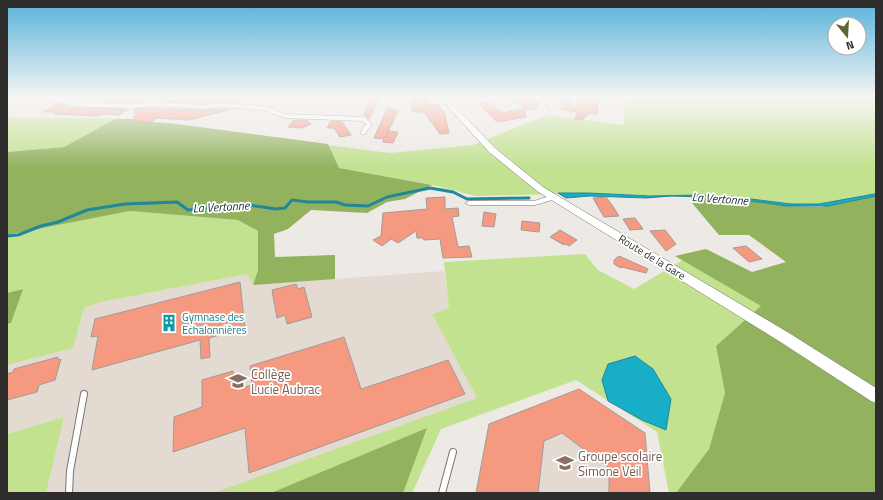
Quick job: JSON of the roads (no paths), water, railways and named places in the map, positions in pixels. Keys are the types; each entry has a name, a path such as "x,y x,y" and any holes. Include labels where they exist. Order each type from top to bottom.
{"street":[{"path":"363,133 369,124 366,121"},
{"name":"Route de la Gare","path":"465,121 492,150 523,176 553,197 778,333 876,396"},
{"path":"469,203 535,203 553,197"}],"lane":[{"path":"69,493 70,471 84,394"},
{"path":"442,493 453,452"}],"water":[{"path":"558,193 650,196 699,195 735,197 791,204 819,204 876,193 876,196 828,206 787,206 706,197 671,196 646,198 590,196 566,198"},
{"path":"635,356 653,369 671,399 666,430 642,420 608,401 602,380 608,364"}],"waterway":[{"name":"La Vertonne","path":"7,236 18,235 41,226 58,222 87,210 125,204 177,202 188,210 242,204 276,209 285,208 292,200 308,202 336,202 345,205 368,206 387,197 430,188 453,192 467,199 529,198"}],"place":[{"name":"Gymnase des Echalonnières","path":"169,323"},
{"name":"Collège Lucie Aubrac","path":"238,381"},
{"name":"Groupe scolaire Simone Veil","path":"565,463"}]}
